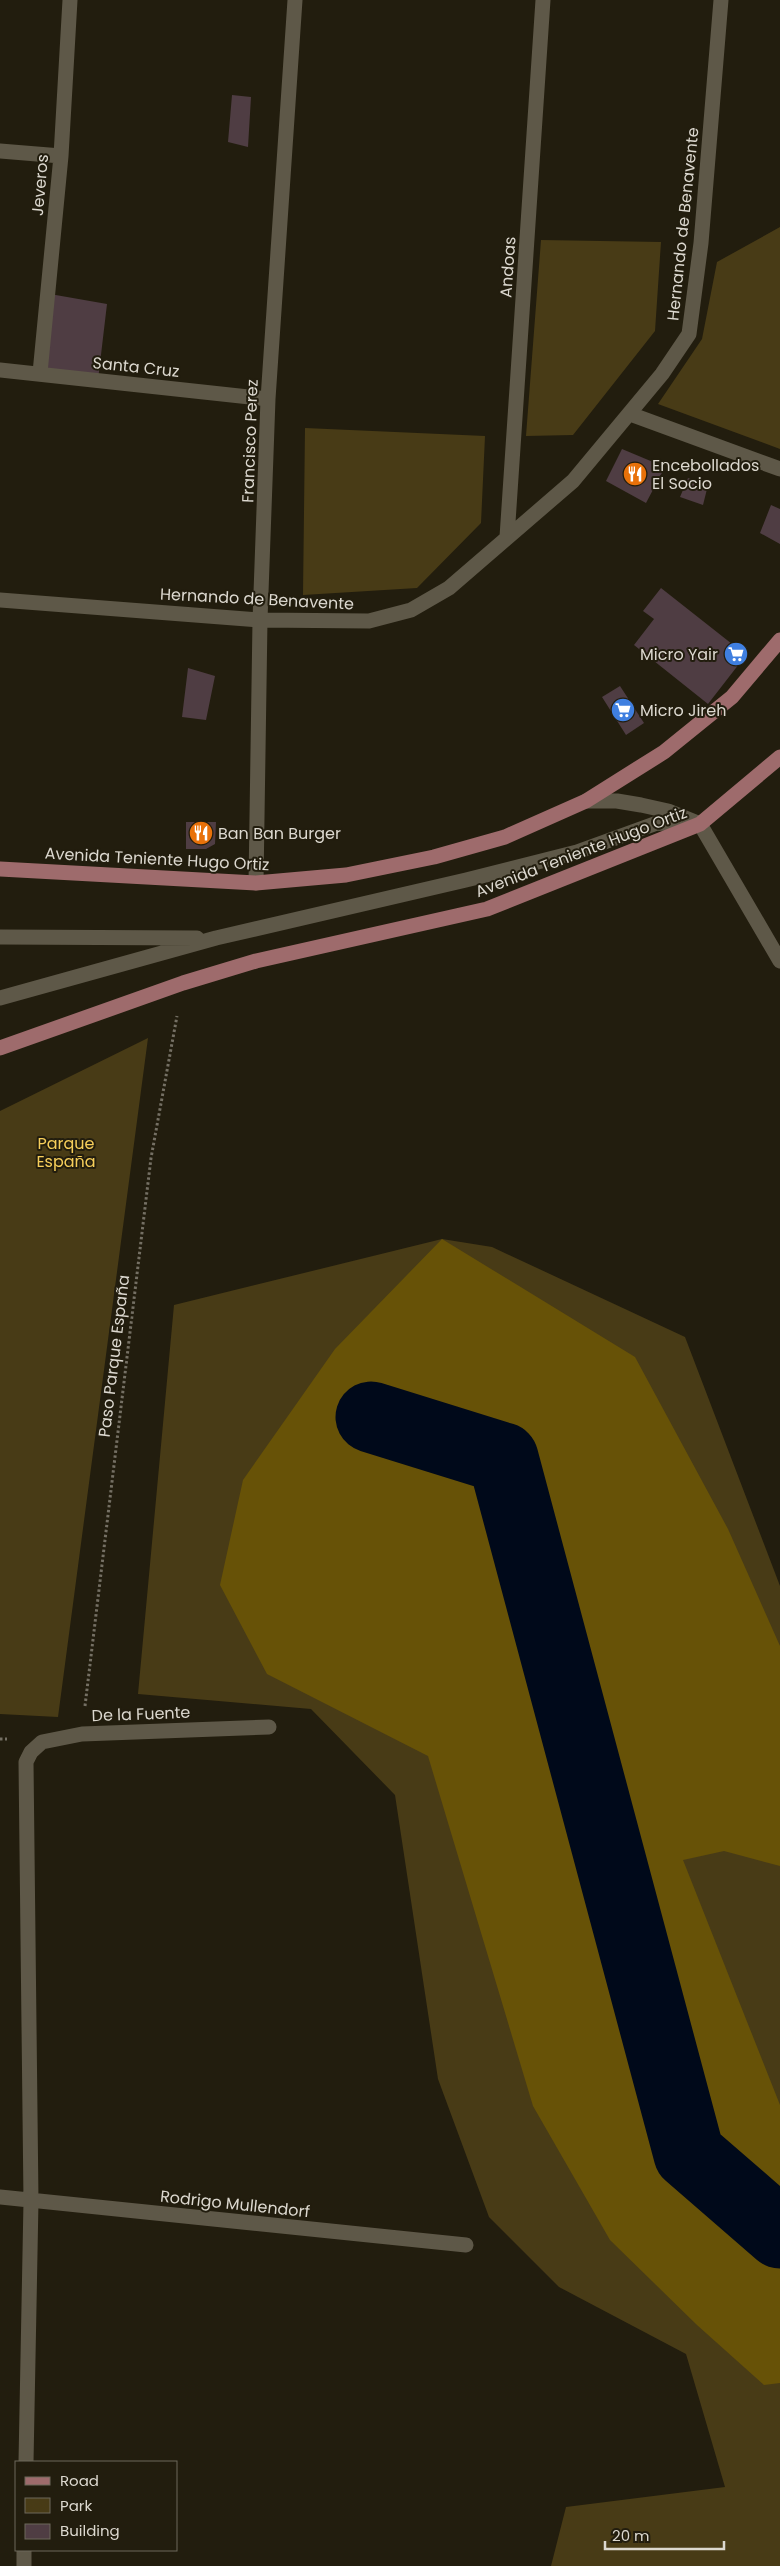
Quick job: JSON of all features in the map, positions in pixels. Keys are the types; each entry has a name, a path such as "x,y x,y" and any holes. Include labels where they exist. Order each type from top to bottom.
{"main road":[{"name":"Avenida Teniente Hugo Ortiz","path":"0,869 256,883 346,875 434,858 505,836 586,801 664,752 732,696 780,640"},
{"name":"Avenida Teniente Hugo Ortiz","path":"0,1048 183,983 256,961 487,909 700,824 780,757"}],"street":[{"name":"Jeveros","path":"40,373 61,156 70,0"},
{"name":"Francisco Perez","path":"256,883 260,620 268,399 295,0"},
{"name":"Andoas","path":"507,537 543,0"},
{"name":"Hernando de Benavente","path":"0,600 260,620 369,621 411,610 448,588 573,481 662,374 689,334 701,243 721,0"},
{"path":"0,151 61,156"},
{"name":"Santa Cruz","path":"0,370 268,399"},
{"path":"630,414 780,469"},
{"path":"586,801 617,801 641,805 668,811 700,824 780,961"},
{"path":"0,998 216,938 466,880 577,852 657,823 700,824"},
{"path":"0,937 216,938"},
{"name":"De la Fuente","path":"31,2201 26,1762 31,1752 42,1742 82,1734 268,1726"},
{"name":"Rodrigo Mullendorf","path":"0,2197 466,2245"},
{"path":"26,2461 31,2201"},
{"path":"24,2551 24,2566"}],"path":[{"name":"Paso Parque España","path":"82,1734 151,1158 183,983"}],"green space":[{"path":"780,227 780,449 658,404 702,339 717,262"},
{"path":"541,240 661,242 655,331 573,435 526,436"},
{"path":"305,428 485,436 481,523 417,588 303,595"},
{"name":"Parque España","path":"148,1038 58,1717 0,1714 0,1111"},
{"path":"442,1239 492,1247 685,1337 780,1586 780,2566 551,2566 566,2507 725,2487 686,2354 559,2287 489,2217 438,2079 395,1795 311,1709 138,1694 174,1305"}],"shaded area":[{"path":"442,1239 635,1357 728,1529 780,1646 780,1866 724,1851 683,1860 780,2105 780,2383 764,2385 697,2325 610,2240 533,2106 428,1756 267,1674 220,1585 243,1480 335,1349"}],"building":[{"path":"232,95 251,97 248,147 228,142"},
{"path":"50,294 107,304 98,380 44,374"},
{"name":"Encebollados El Socio","path":"622,449 665,467 646,503 606,481"},
{"path":"688,478 708,485 703,505 680,497"},
{"path":"771,505 780,509 780,544 760,533"},
{"path":"661,588 746,655 708,704 634,645 654,619 643,611"},
{"path":"188,668 215,676 206,720 182,717"},
{"name":"Micro Jireh","path":"620,686 644,723 626,735 602,697"},
{"name":"Ban Ban Burger","path":"186,822 216,822 215,844 206,849 186,849"}],"waterway":[{"path":"371,1417 503,1458 689,2154 780,2233"}],"place":[{"name":"Encebollados El Socio","path":"635,474"},
{"name":"Micro Yair","path":"736,654"},
{"name":"Micro Jireh","path":"623,710"},
{"name":"Ban Ban Burger","path":"201,833"}]}
